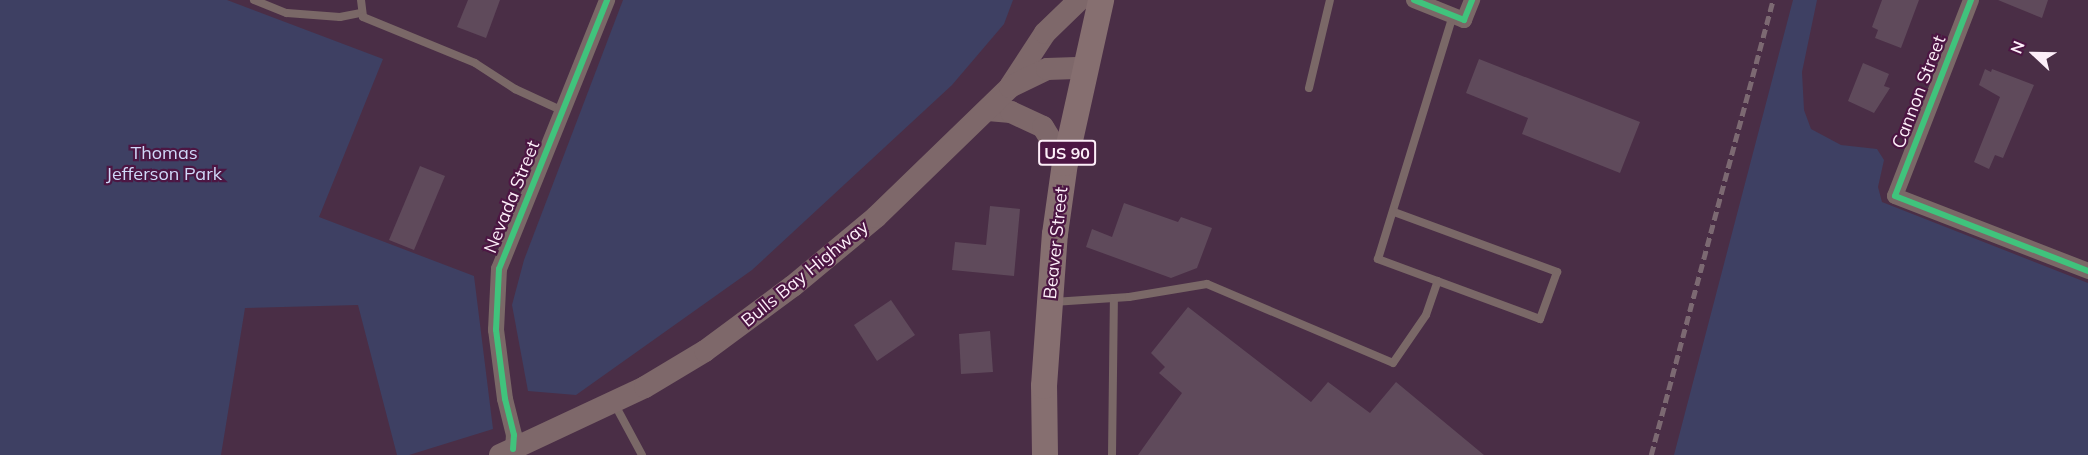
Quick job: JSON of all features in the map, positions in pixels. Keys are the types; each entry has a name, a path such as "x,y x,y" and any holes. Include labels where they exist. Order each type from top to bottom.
{"main road":[{"path":"1010,87 1045,33 1079,0"},
{"name":"Beaver Street","path":"1045,455 1049,302 1065,163 1084,68 1101,0"},
{"name":"Bulls Bay Highway","path":"506,452 614,402 705,351 777,299 876,217 1010,87 1047,69 1084,68"},
{"path":"988,110 1011,112 1043,127 1065,163"}],"street":[{"name":"Nevada Street","path":"506,452 514,435 505,399 496,330 500,269 607,0"},
{"path":"1414,0 1459,18 1472,0"},
{"name":"Cannon Street","path":"1971,0 1895,196 2088,271"}],"lane":[{"path":"254,0 288,13 340,17 360,13 476,63 515,89 563,111"},
{"path":"360,13 361,0"},
{"path":"1309,88 1330,0"},
{"path":"1394,212 1557,272 1540,319 1378,259 1459,18"},
{"path":"1049,302 1114,298 1207,284 1393,363 1426,315 1438,281"},
{"path":"1112,455 1114,298"},
{"path":"614,402 642,455"}],"green space":[{"name":"Thomas Jefferson Park","path":"0,0 227,0 383,59 319,217 474,276 493,429 409,455 397,455 358,305 245,308 221,455 0,455"},
{"path":"623,0 1013,0 1004,24 952,85 752,270 576,395 528,391 512,305 524,260"},
{"path":"1793,0 1817,0 1802,72 1804,110 1811,129 1841,145 1877,149 1884,160 1878,187 1882,202 2088,283 2088,455 1674,455"}],"building":[{"path":"468,0 500,0 486,38 457,27"},
{"path":"1882,0 1919,0 1901,48 1875,38 1878,30 1872,27"},
{"path":"1998,0 2048,0 2042,18"},
{"path":"1479,59 1640,122 1620,173 1522,134 1528,118 1466,93"},
{"path":"1863,63 1889,74 1884,86 1890,88 1874,113 1848,101"},
{"path":"1985,69 1991,72 1992,69 2034,85 2003,158 1995,155 1989,169 1974,162 2000,97 1979,85"},
{"path":"420,166 445,176 414,250 389,240"},
{"path":"1124,203 1178,222 1181,217 1212,228 1197,268 1171,278 1086,247 1092,229 1112,237"},
{"path":"990,206 1020,209 1014,276 952,270 955,242 986,245"},
{"path":"891,300 915,335 877,361 854,325"},
{"path":"1188,307 1311,402 1328,382 1370,413 1396,382 1484,455 1138,455 1182,393 1159,373 1165,367 1151,353"},
{"path":"990,331 993,372 961,374 959,334"}],"railway":[{"path":"1651,455 1773,0"}],"cycle path":[{"path":"513,449 514,435 505,399 496,330 499,269 607,0"},
{"path":"1414,0 1464,20 1472,0"},
{"path":"1971,0 1895,196 2088,271"}]}
